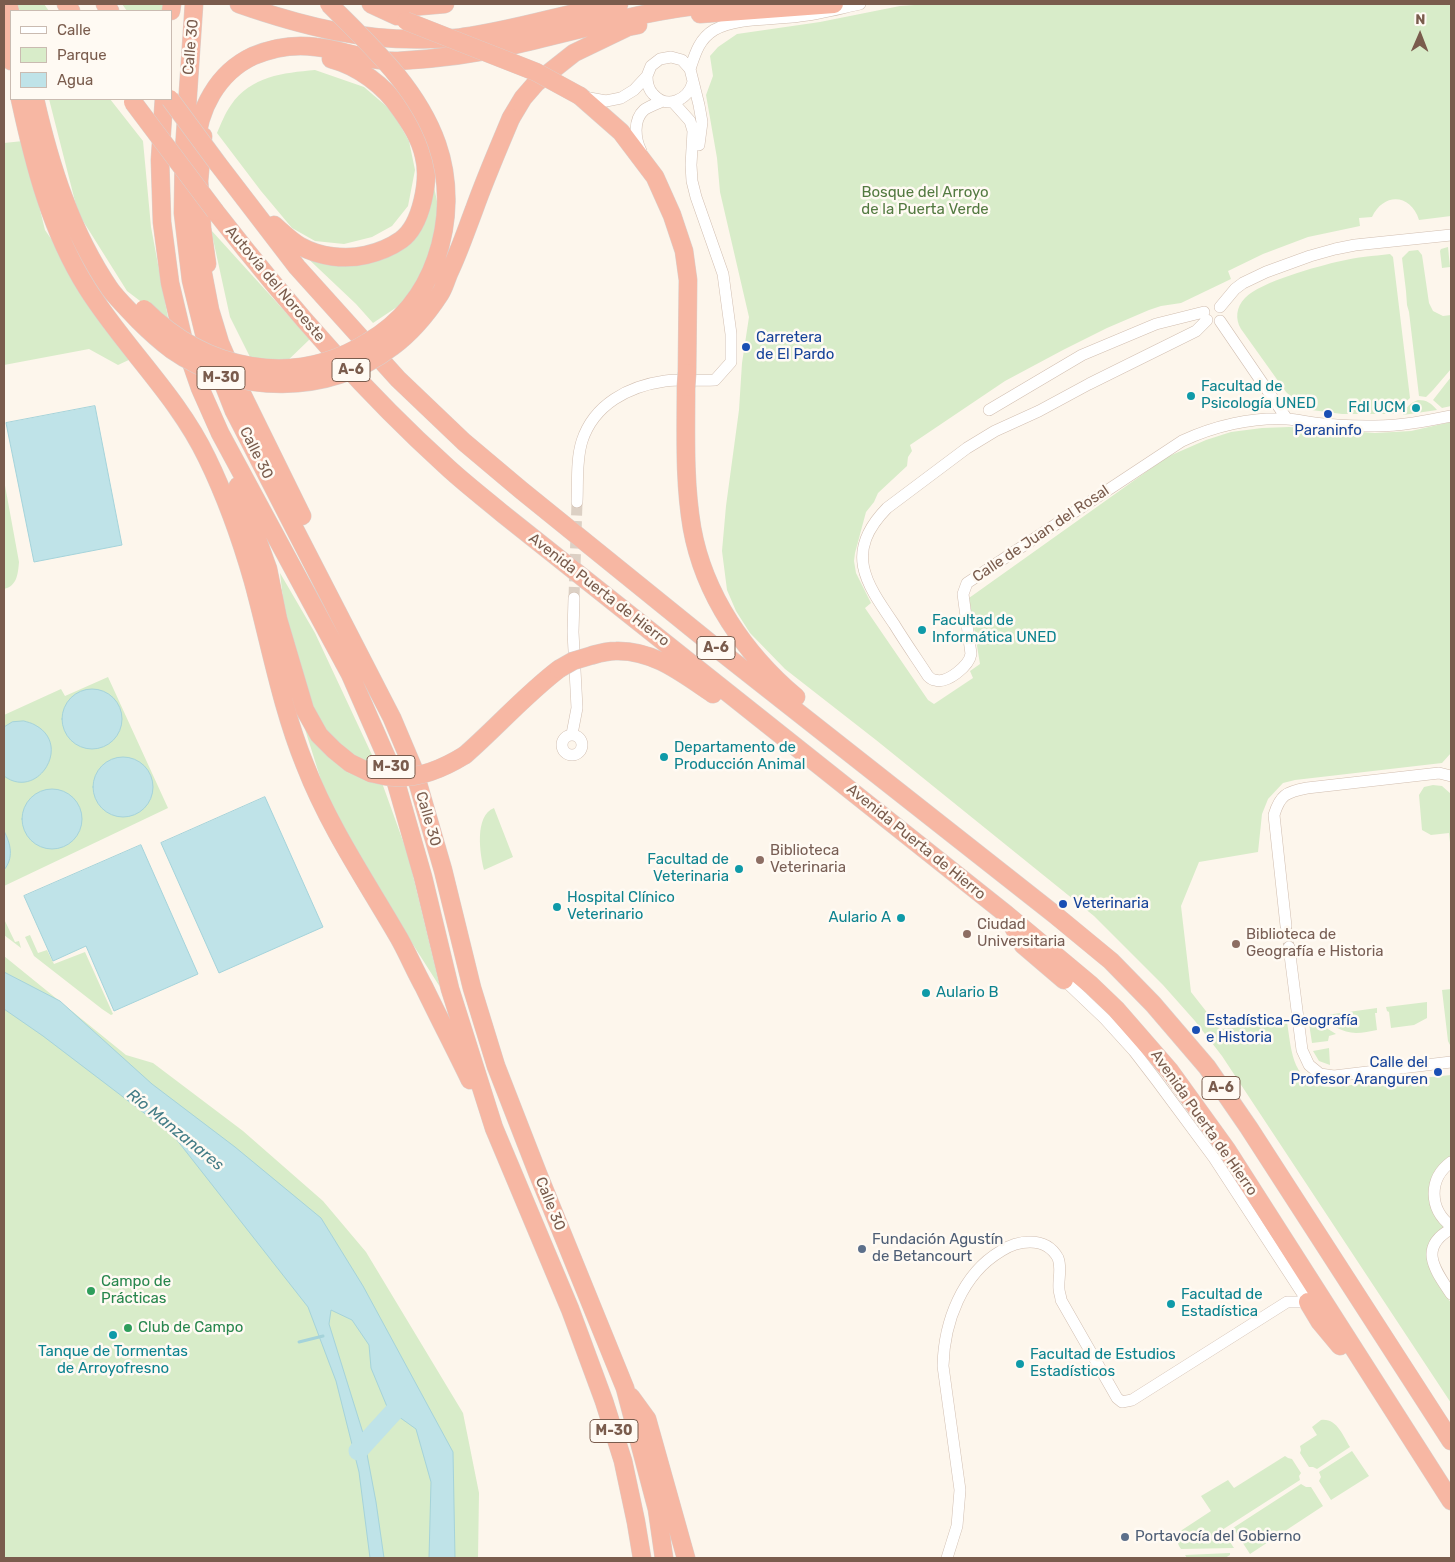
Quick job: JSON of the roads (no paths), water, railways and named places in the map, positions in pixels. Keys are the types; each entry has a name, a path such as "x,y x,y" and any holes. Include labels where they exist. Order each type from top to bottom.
{"highway":[{"name":"Calle 30","path":"194,4 184,152 183,213 191,280 204,337 234,411 392,718 414,770 443,870 472,988 496,1066 625,1388 657,1509 664,1558"},
{"path":"239,4 328,31 404,40 461,38 511,29 619,4"},
{"path":"141,315 197,348 219,358 264,368 297,368 329,362 356,350 380,335 398,320 410,306 427,280 442,242 446,216 444,169 437,143 414,98 388,64 329,4"},
{"path":"371,4 536,72 580,96 621,132 655,177 672,215 684,251 688,280 686,467 692,529 703,566 718,603 746,645 774,677 805,705 882,767 894,778 912,803"},
{"path":"387,4 410,7 445,4"},
{"path":"392,718 390,696 242,394 220,343 210,310 201,267 196,227 193,180 196,135 205,108 212,93 223,78 238,65 253,56 272,50 315,47 396,61 449,56 512,46 600,23 652,12 713,4"},
{"path":"36,100 68,187 86,227 107,264 153,335 173,351 218,373 244,381 265,384 298,384 357,368 393,347 420,322 441,292 459,252 490,166 511,118 523,98 536,84 574,53 628,26 706,13 834,4"},
{"path":"4,27 10,56"},
{"path":"220,343 216,309 207,268 199,181 202,139 210,115 227,85 240,74 274,58 294,55 315,56 337,61 375,82 392,96 417,136 424,157 427,180 424,196 412,226 403,239 377,252 345,258 315,253 288,237 249,204"},
{"path":"20,100 39,178 57,229 71,259 86,287 101,309 175,404 208,459 239,534 290,727 305,768 357,869 400,940 494,1128"},
{"name":"Autovía del Noroeste","path":"132,100 215,211 268,279 298,313 384,406 445,465 503,514"},
{"name":"Calle 30","path":"164,100 160,160 162,222 170,283 184,342 200,388 220,433 350,674 394,772 450,989 494,1128 570,1309"},
{"name":"Autovía del Noroeste","path":"171,100 297,267 398,379 464,442 521,490"},
{"path":"220,433 268,569 278,619 305,710 319,735 350,763 371,773 395,777 414,776 448,766 465,755 538,685 559,669 593,654 615,651 653,657 792,743"},
{"name":"Avenida Puerta de Hierro","path":"521,490 720,651 1111,961 1153,1004 1207,1066 1451,1441"},
{"name":"Avenida Puerta de Hierro","path":"503,514 1006,914 1116,1008 1170,1071 1227,1150 1451,1501"},
{"path":"1006,914 1023,945 1064,980"},
{"path":"1308,1302 1320,1322 1342,1349 1359,1359"},
{"path":"570,1309 580,1362 595,1411"},
{"name":"M-30","path":"570,1309 604,1401 623,1461 642,1558"},
{"path":"625,1388 647,1418 686,1558"}],"street":[{"path":"690,69 699,45 714,30 745,21 803,16 860,4"},
{"path":"580,96 606,101 621,98 634,90 647,76 651,66 660,59 672,57 682,60 690,69 702,122 696,158 696,197"},
{"path":"577,502 582,440 589,424 600,410 628,391 643,385 668,381 716,380 732,362 731,334 723,274 692,181 693,131 690,121 667,101 653,95 648,86 647,76"},
{"path":"655,177 638,144 636,127 638,118 645,110 667,101 679,100 688,93 693,82"},
{"path":"1220,307 1236,288 1243,283 1266,272 1310,256 1355,245 1451,235"},
{"path":"1205,316 1208,306 1214,304 1220,307 1223,312 1220,321"},
{"path":"1205,316 1213,323 1220,321"},
{"path":"989,410 1082,355 1156,324 1205,316"},
{"name":"Calle de Juan del Rosal","path":"1205,316 1196,331 1039,411 995,431 967,448 887,508 877,518 864,546 862,558 865,576 870,588 928,676 936,681 946,680 964,668 970,661 971,654 963,594 967,583 973,578 1182,441 1198,434 1234,424 1264,419 1287,419"},
{"path":"1220,321 1287,419 1328,425 1374,426 1399,425 1451,416"},
{"path":"572,734 577,708 573,632 574,598"},
{"path":"1286,926 1274,814 1278,802 1285,794 1307,788 1439,772 1451,775"},
{"path":"1289,947 1302,1050 1309,1065 1320,1074 1334,1076 1451,1062"},
{"name":"Avenida Puerta de Hierro","path":"1064,980 1105,1019 1134,1051 1157,1081 1214,1158 1308,1302"},
{"path":"1451,1162 1441,1171 1434,1192 1438,1212 1451,1228 1437,1241 1432,1258 1436,1270 1451,1294"},
{"path":"947,1558 957,1526 960,1490 943,1366 943,1348 954,1308 962,1292 971,1278 995,1254 1012,1245 1024,1242 1035,1242 1051,1248 1058,1260 1061,1300 1117,1398 1122,1402 1132,1400 1287,1302 1308,1302"},
{"path":"1287,1302 1291,1291 1292,1278"}],"water":[{"path":"95,406 122,545 34,562 6,423"},
{"path":"86,689 98,689 109,694 117,702 122,713 120,731 109,744 98,749 86,749 75,744 67,736 62,725 62,713 67,702 75,694"},
{"path":"24,721 35,725 46,734 51,745 51,757 46,767 38,776 28,781 16,782 4,776 4,727 12,722"},
{"path":"117,757 129,757 140,762 148,770 153,781 151,799 140,812 129,817 117,817 106,812 98,804 93,793 93,781 98,770 106,762"},
{"path":"46,789 58,789 69,794 77,802 82,813 80,831 69,844 58,849 46,849 35,844 27,836 22,825 22,813 27,802 35,794"},
{"path":"265,797 323,927 219,973 161,843"},
{"path":"4,831 8,841 10,856 4,870"},
{"path":"141,845 198,974 114,1011 86,946 53,961 24,896"},
{"path":"4,972 60,1001 152,1084 235,1147 321,1218 363,1286 453,1452 455,1558 429,1558 431,1482 416,1429 388,1409 371,1368 369,1345 352,1320 331,1310 329,1324 363,1433 376,1502 384,1558 370,1558 359,1472 336,1381 308,1307 173,1135 43,1036 4,1009"}],"waterway":[{"path":"299,1342 323,1336"},
{"name":"Río Manzanares","path":"358,1451 409,1395"}],"tunnel":[{"path":"574,598 577,502"},
{"path":"1286,926 1289,947"}],"place":[{"name":"Carretera de El Pardo","path":"746,347"},
{"name":"Facultad de Psicología UNED","path":"1191,396"},
{"name":"FdI UCM","path":"1416,408"},
{"name":"Paraninfo","path":"1328,414"},
{"name":"Facultad de Informática UNED","path":"922,630"},
{"name":"Departamento de Producción Animal","path":"664,757"},
{"name":"Biblioteca Veterinaria","path":"760,860"},
{"name":"Facultad de Veterinaria","path":"739,869"},
{"name":"Veterinaria","path":"1063,904"},
{"name":"Hospital Clínico Veterinario","path":"557,907"},
{"name":"Aulario A","path":"901,918"},
{"name":"Ciudad Universitaria","path":"967,934"},
{"name":"Biblioteca de Geografía e Historia","path":"1236,944"},
{"name":"Aulario B","path":"926,993"},
{"name":"Estadística-Geografía e Historia","path":"1196,1030"},
{"name":"Calle del Profesor Aranguren","path":"1438,1072"},
{"name":"Fundación Agustín de Betancourt","path":"862,1249"},
{"name":"Campo de Prácticas","path":"91,1291"},
{"name":"Facultad de Estadística","path":"1171,1304"},
{"name":"Club de Campo","path":"128,1328"},
{"name":"Tanque de Tormentas de Arroyofresno","path":"113,1335"},
{"name":"Facultad de Estudios Estadísticos","path":"1020,1364"},
{"name":"Portavocía del Gobierno","path":"1125,1537"}],"park label":[{"name":"Bosque del Arroyo de la Puerta Verde","path":"925,202"}]}
